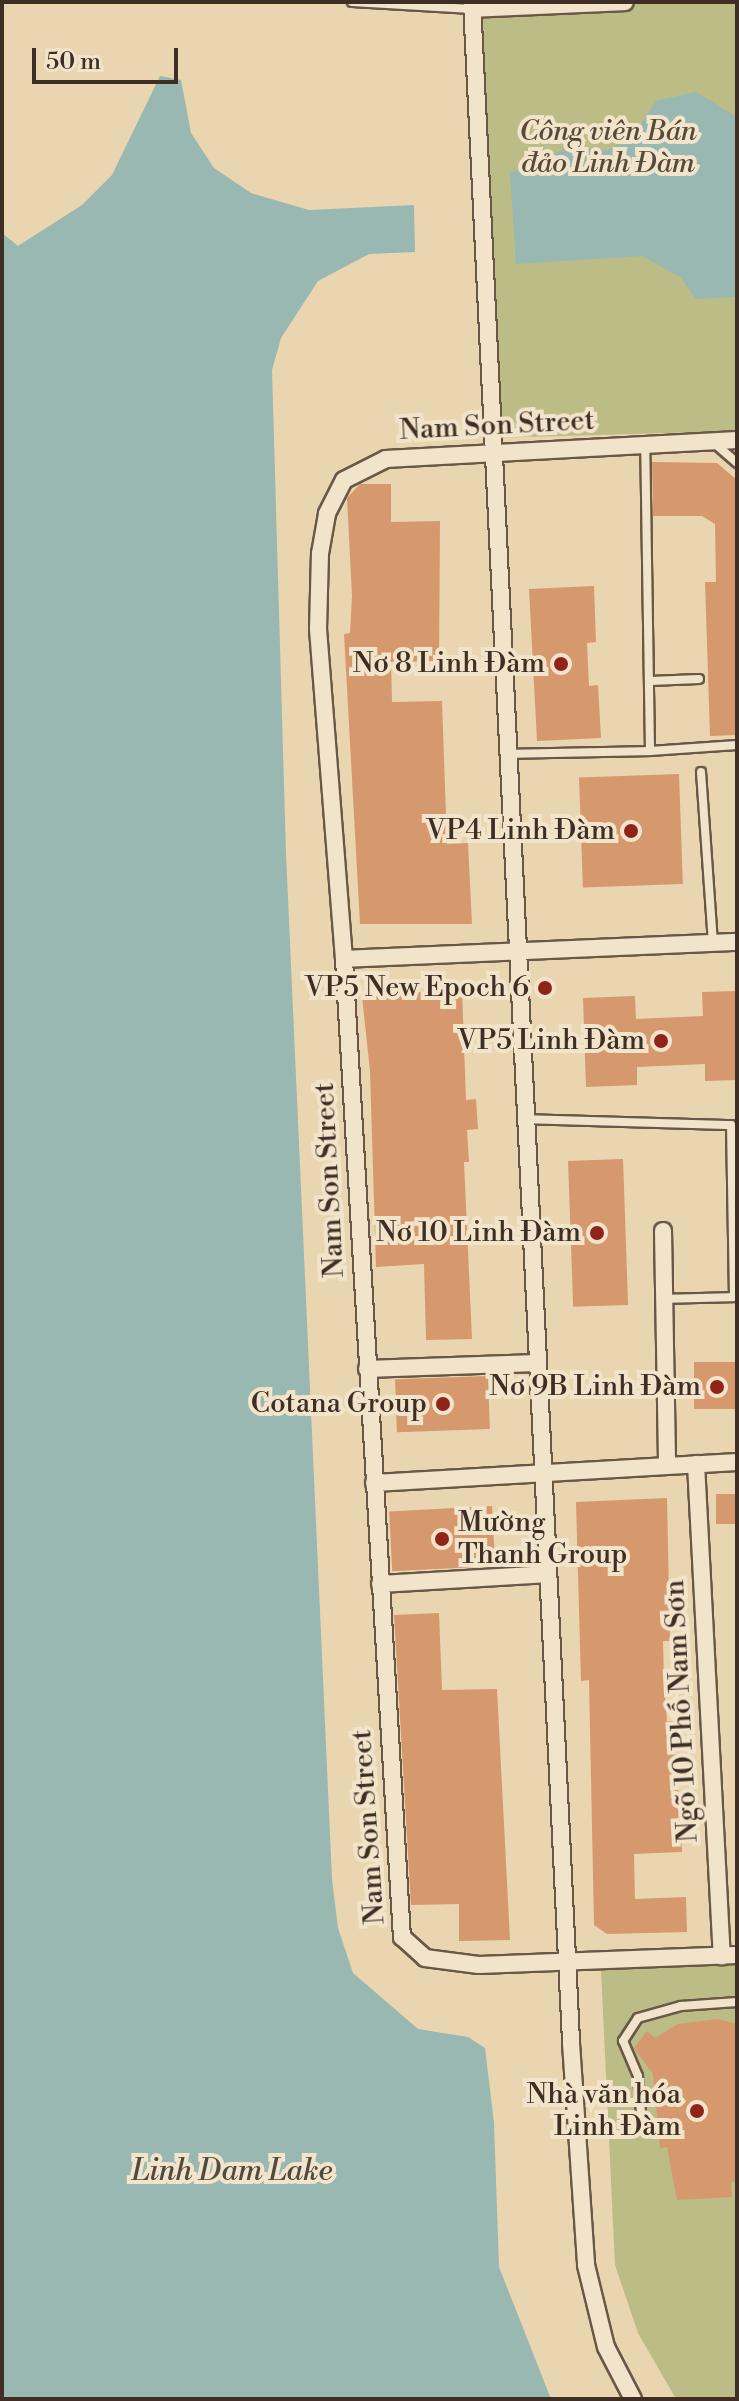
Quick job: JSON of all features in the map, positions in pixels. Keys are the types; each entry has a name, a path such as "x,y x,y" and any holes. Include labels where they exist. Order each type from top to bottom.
{"street":[{"path":"625,2 472,6 565,1959 586,2265 606,2347 633,2399"},
{"name":"Nam Son Street","path":"729,1955 565,1959 479,1965 425,1958 402,1937 344,959 318,629 320,553 327,514 344,480 386,459 737,440"},
{"path":"344,959 737,942"},
{"path":"663,1231 667,1465"},
{"path":"367,1369 536,1363"},
{"path":"374,1483 737,1462"},
{"name":"Ngõ 10 Phố Nam Sơn","path":"696,1464 729,1955"},
{"path":"380,1584 546,1574"}],"lane":[{"path":"352,2 472,6"},
{"path":"712,441 737,463"},
{"path":"645,444 650,751"},
{"path":"650,681 699,679"},
{"path":"506,754 650,751 737,745"},
{"path":"701,772 713,943"},
{"path":"524,1119 731,1125 734,1297 664,1299"},
{"path":"642,2125 638,2076 623,2041 638,2018 681,2006 732,2002 737,2008"}],"green space":[{"name":"Công viên Bán đảo Linh Đàm","path":"617,2 737,2 737,431 491,438 472,9"},
{"path":"737,1965 737,2399 676,2399 638,2333 615,2265 601,1970"}],"water":[{"name":"Linh Dam Lake","path":"160,76 181,80 191,133 214,168 251,193 309,210 414,205 415,252 369,254 318,281 281,338 272,370 286,854 332,1879 338,1928 353,1973 418,2029 468,2037 485,2048 494,2123 499,2267 551,2399 2,2399 2,233 18,246 82,205 112,175"},
{"path":"696,92 737,117 737,297 696,299 680,277 642,256 516,264 510,173 567,148 607,150 633,136 656,101"}],"building":[{"path":"652,462 717,463 737,480 737,735 710,736 705,582 716,582 715,524 702,516 653,516"},
{"path":"360,484 391,484 391,522 440,521 439,661 391,662 392,702 442,701 447,844 468,843 472,924 360,924 344,634 350,633 352,596 347,498"},
{"name":"Nơ 8 Linh Đàm","path":"594,586 596,642 587,643 589,686 598,685 601,738 537,741 529,589"},
{"name":"VP4 Linh Đàm","path":"679,774 683,884 583,887 579,777"},
{"path":"462,989 466,1100 476,1099 478,1129 467,1130 469,1162 464,1162 472,1339 426,1340 424,1264 376,1267 370,1071 362,996"},
{"name":"VP5 Linh Đàm","path":"737,991 737,1080 705,1081 705,1064 637,1067 637,1085 586,1087 583,998 635,996 636,1019 703,1016 702,992"},
{"name":"Nơ 10 Linh Đàm","path":"623,1159 628,1305 573,1307 568,1161"},
{"name":"Nơ 9B Linh Đàm","path":"694,1362 737,1362 737,1409 694,1409"},
{"name":"Cotana Group","path":"488,1376 490,1429 397,1432 395,1379"},
{"path":"716,1494 737,1494 737,1524 716,1524"},
{"path":"667,1498 670,1641 663,1641 664,1684 667,1721 674,1721 682,1852 634,1854 635,1899 686,1897 687,1932 607,1934 594,1925 589,1680 581,1681 576,1502"},
{"name":"Mường Thanh Group","path":"492,1506 495,1566 392,1571 389,1511"},
{"path":"439,1613 442,1690 497,1689 510,1940 459,1941 459,1904 411,1905 394,1615"},
{"name":"Nhà văn hóa Linh Đàm","path":"718,2019 737,2024 737,2182 731,2182 732,2197 677,2200 667,2147 660,2148 653,2074 634,2048 647,2031 655,2038 678,2024"}],"place":[{"name":"Nơ 8 Linh Đàm","path":"561,664"},
{"name":"VP4 Linh Đàm","path":"631,831"},
{"name":"VP5 New Epoch 6","path":"545,988"},
{"name":"VP5 Linh Đàm","path":"661,1041"},
{"name":"Nơ 10 Linh Đàm","path":"597,1233"},
{"name":"Nơ 9B Linh Đàm","path":"717,1387"},
{"name":"Cotana Group","path":"443,1404"},
{"name":"Mường Thanh Group","path":"442,1539"},
{"name":"Nhà văn hóa Linh Đàm","path":"697,2111"}]}
